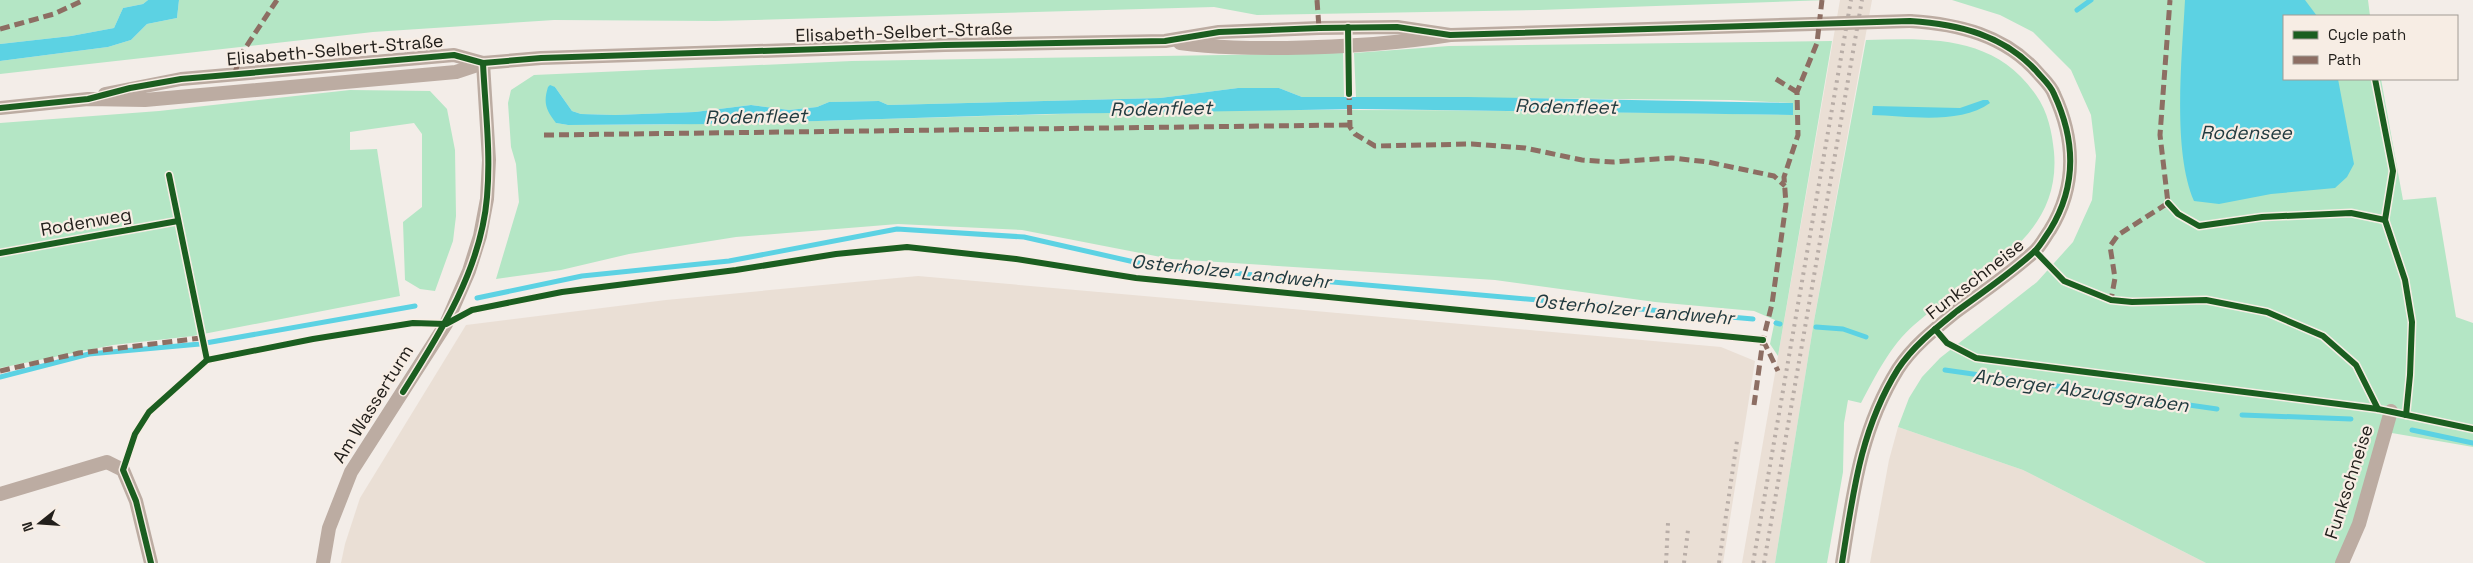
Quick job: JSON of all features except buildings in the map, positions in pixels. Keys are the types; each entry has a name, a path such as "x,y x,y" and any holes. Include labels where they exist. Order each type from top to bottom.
{"street":[{"name":"Funkschneise","path":"1813,24 1910,21 1938,23 1989,36 2011,48 2030,63 2052,89 2065,116 2071,149 2070,184 2060,213 2035,251 1935,329 1899,368 1878,407 1859,460 1842,563"},
{"name":"Elisabeth-Selbert-Straße","path":"1165,41 1218,49 1349,47 1397,44 1450,35 1813,24"},
{"name":"Elisabeth-Selbert-Straße","path":"0,108 88,99 145,100 456,72 483,63 550,58 926,45 1165,41 1219,32 1329,28 1397,27 1450,35"},
{"name":"Am Wasserturm","path":"322,563 329,528 351,472 446,324 469,270 480,236 487,199 489,160 483,63"},
{"name":"Funkschneise","path":"2342,563 2359,524 2391,411"},
{"path":"0,494 107,462 124,470 136,502 151,563"}],"shaded area":[{"path":"1840,0 1872,0 1814,321 1775,563 1742,563"},
{"path":"918,276 1721,347 1755,361 1723,563 341,563 360,498 466,325 666,300"},
{"path":"1898,427 2023,470 2206,563 1870,563 1889,460"}],"green space":[{"path":"0,0 148,0 143,4 123,8 114,28 71,36 0,44"},
{"path":"179,0 1827,0 1539,10 1257,15 1214,7 715,21 554,20 373,32 0,74 0,61 108,47 131,40 147,24 177,18"},
{"path":"1952,0 2368,0 2370,15 2283,15 2283,80 2381,80 2403,200 2436,197 2456,317 2473,323 2473,447 2386,432 2347,563 2206,563 2023,470 1898,427 1909,398 1922,377 1940,358 2037,282 2073,242 2092,200 2096,156 2091,115 2071,70 2033,32 2000,15"},
{"path":"1914,39 1960,44 1981,51 2001,61 2020,75 2036,95 2044,108 2049,122 2054,152 2053,184 2044,210 2028,234 2008,254 1905,333 1884,361 1861,403 1848,400 1844,423 1843,472 1827,563 1775,563 1814,321 1866,40"},
{"path":"1832,41 1778,356 1770,344 1775,320 1754,311 1655,302 1495,280 1171,259 1022,230 898,224 736,237 629,254 561,270 496,279 519,202 516,164 511,147 508,103 511,90 534,75 852,61 1343,53 1344,97 1302,97 1279,88 1238,88 1160,98 888,105 879,101 829,102 817,107 789,110 751,105 695,112 615,115 581,114 572,111 555,87 556,123 568,125 711,124 1068,114 1303,110 1466,110 1793,115 1792,103 1730,100 1356,97 1354,53 1449,46"},
{"path":"350,90 430,91 447,109 455,150 456,216 453,241 435,291 420,289 405,280 403,222 422,207 422,134 414,123 350,132 350,150 377,149 400,296 193,336 113,345 0,368 0,123 159,111"}],"water":[{"path":"148,0 179,0 177,18 147,24 131,40 108,47 0,61 0,44 71,36 114,28 123,8 143,4"},
{"name":"Rodensee","path":"2185,0 2305,0 2316,15 2283,15 2283,80 2338,80 2354,164 2347,177 2335,188 2271,194 2219,204 2194,201 2187,180 2183,156 2180,103"},
{"path":"550,85 555,87 572,111 581,114 615,115 695,112 751,105 789,110 817,107 829,102 879,101 888,105 1160,98 1238,88 1279,88 1302,97 1468,97 1793,103 1793,115 1360,109 1046,114 719,124 568,125 556,123 548,110 546,98"},
{"path":"1988,100 1990,103 1978,110 1949,117 1872,115 1873,106 1960,108"}],"waterway":[{"name":"Rodenfleet","path":"2077,10 2091,0"},
{"name":"Osterholzer Landwehr","path":"477,298 582,276 729,261 897,229 1024,237 1152,266 1753,319"},
{"name":"Osterholzer Landwehr","path":"0,377 89,354 200,344 415,306"},
{"name":"Arberger Abzugsgraben","path":"1776,323 1780,324"},
{"name":"Arberger Abzugsgraben","path":"1816,327 1843,329 1866,337"},
{"name":"Arberger Abzugsgraben","path":"1945,370 2217,409"},
{"name":"Arberger Abzugsgraben","path":"2242,415 2351,419"},
{"name":"Arberger Abzugsgraben","path":"2412,430 2473,443"}],"railway":[{"path":"1753,563 1851,0"},
{"path":"1764,563 1862,0"},
{"path":"1719,563 1737,441"},
{"path":"1666,563 1668,523"},
{"path":"1684,563 1688,530"}],"marked path":[{"path":"0,29 54,14 84,0"},
{"path":"235,73 240,56 277,0"},
{"path":"1317,0 1319,28"},
{"path":"1754,405 1763,340 1772,304 1786,204 1784,177 1798,135 1797,92 1817,43 1822,0"},
{"path":"2108,298 2111,300 2115,278 2110,246 2118,235 2168,203 2160,135 2170,0"},
{"path":"1776,79 1797,92"},
{"path":"1349,90 1350,127 1355,134 1375,146 1472,144 1525,148 1582,160 1613,162 1672,158 1708,162 1774,176 1785,186"},
{"path":"544,135 1349,125"},
{"path":"0,371 79,353 201,338"},
{"path":"1763,340 1778,371"}],"cycle path":[{"path":"0,108 88,99 130,88 181,79 454,55 483,63 541,58 945,45 1165,41 1219,32 1319,28 1397,27 1450,35 1910,21 1963,29 1980,34 2011,49 2025,60 2051,88 2061,111 2069,145 2069,179 2065,197 2050,230 2035,251 2007,275 1933,331 1918,345 1898,369 1885,392 1866,439 1855,487 1842,563"},
{"path":"1348,27 1349,94"},
{"path":"403,392 445,323 468,275 477,249 483,224 488,180 483,63"},
{"path":"2375,80 2393,171 2385,220 2405,280 2412,322 2406,415"},
{"path":"169,175 207,360"},
{"path":"2168,203 2178,214 2199,226 2262,217 2351,213 2385,220"},
{"name":"Rodenweg","path":"0,253 178,221"},
{"path":"151,563 136,501 123,470 135,434 149,412 207,360 313,339 413,323 446,324 472,310 562,292 736,270 836,254 907,247 1016,259 1136,278 1763,340"},
{"path":"2035,251 2064,281 2111,300 2132,302 2206,300 2267,312 2323,336 2356,365 2378,409"},
{"path":"1935,329 1947,343 1976,358 2378,409 2473,429"}]}
